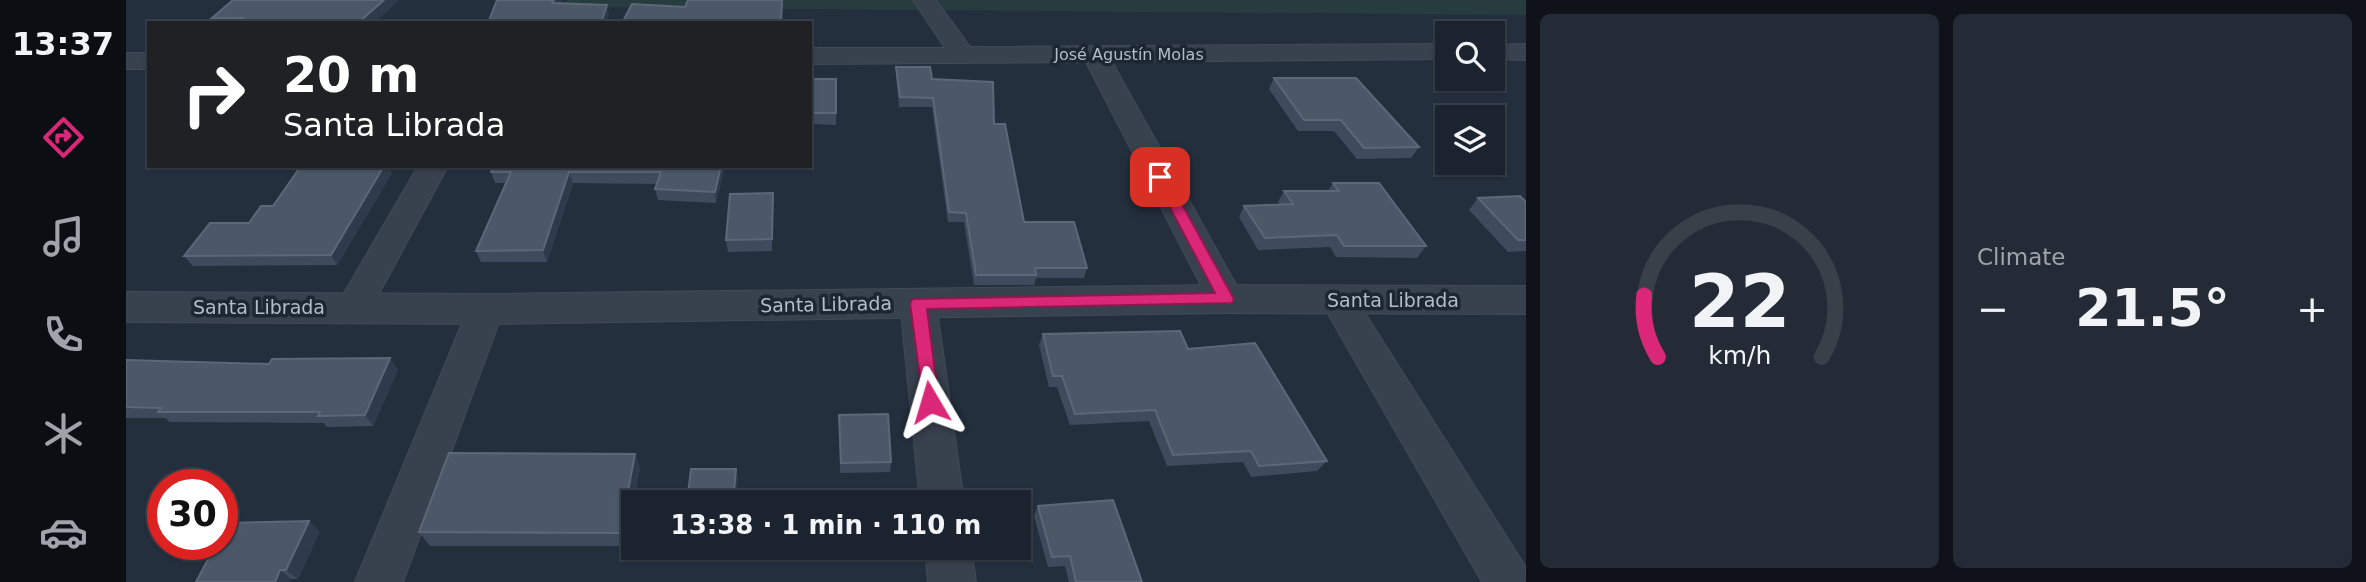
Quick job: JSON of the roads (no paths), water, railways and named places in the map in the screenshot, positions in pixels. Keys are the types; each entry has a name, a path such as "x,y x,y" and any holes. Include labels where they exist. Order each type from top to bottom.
{"street":[{"path":"925,0 963,55"},
{"name":"José Agustín Molas","path":"812,57 1435,52"},
{"path":"1505,52 1526,52"},
{"path":"1095,54 1226,299"},
{"path":"126,61 147,61"},
{"path":"354,307 432,168"},
{"name":"Santa Librada","path":"126,307 486,309 1226,299 1526,300"},
{"path":"1338,300 1508,582"},
{"path":"918,303 941,490"},
{"path":"379,582 486,309"},
{"path":"949,560 952,582"}]}
